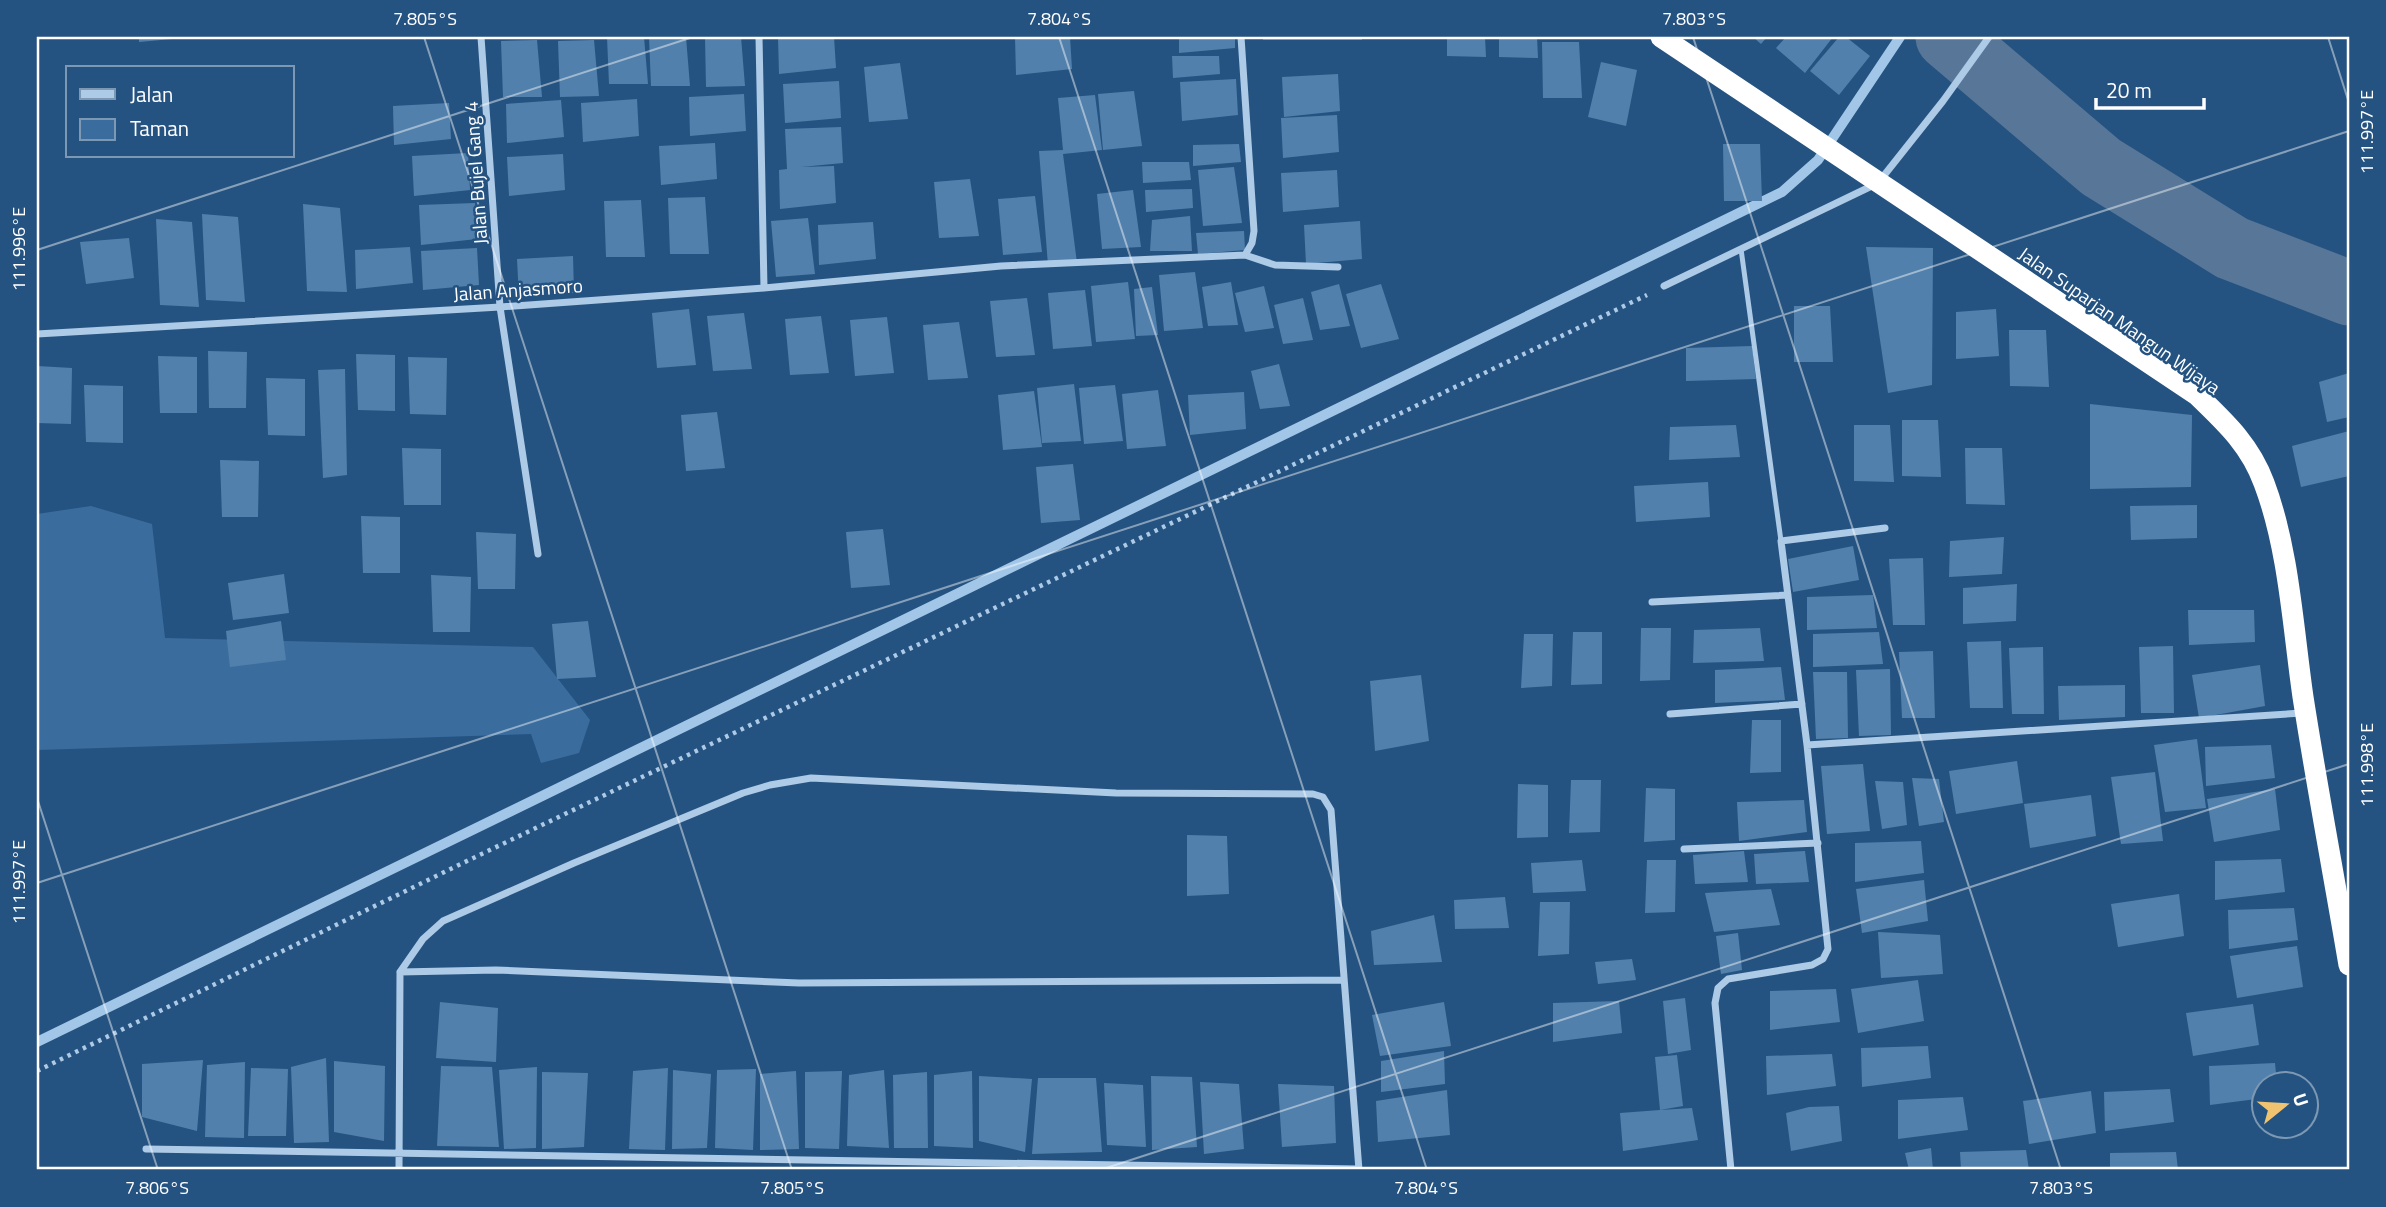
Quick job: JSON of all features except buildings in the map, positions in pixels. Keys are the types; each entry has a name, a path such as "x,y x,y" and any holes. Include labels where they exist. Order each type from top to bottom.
{"highway":[{"name":"Jalan Suparjan Mangun Wijaya","path":"1661,37 2197,396 2235,432 2250,454 2264,483 2281,545 2306,713 2349,965"}],"street":[{"name":"Jalan Bujel Gang 4","path":"481,37 500,307 538,554"},
{"path":"759,37 764,288"},
{"path":"1241,37 1254,231 1252,243 1245,255"},
{"path":"1664,286 1878,183 1943,101 1989,37"},
{"name":"Jalan Anjasmoro","path":"37,334 500,307 764,288 1001,266 1245,255 1275,265 1338,267"},
{"path":"1731,1170 1715,1003 1721,983 1728,979 1812,965 1819,962 1828,949 1807,746 1781,541 1885,528"},
{"path":"1652,602 1788,595"},
{"path":"1670,714 1802,704"},
{"path":"1807,746 2306,713"},
{"path":"146,1149 399,1154 1359,1170 1331,810 1323,797 1313,794 1116,793 811,778 743,793 443,921 423,939 400,972 399,1154 399,1170"},
{"path":"1684,849 1818,843"},
{"path":"400,972 496,970 799,983 1343,980"}],"lane":[{"path":"1741,249 1781,541"}],"path":[{"path":"37,1071 467,861 1664,286"}],"green space":[{"path":"91,506 152,524 165,638 533,647 590,720 579,753 541,763 531,734 37,750 37,514"}],"waterway":[{"path":"37,1042 1782,192 1818,160 1900,37"},
{"path":"1948,37 2101,167 2232,248 2349,293"}]}
